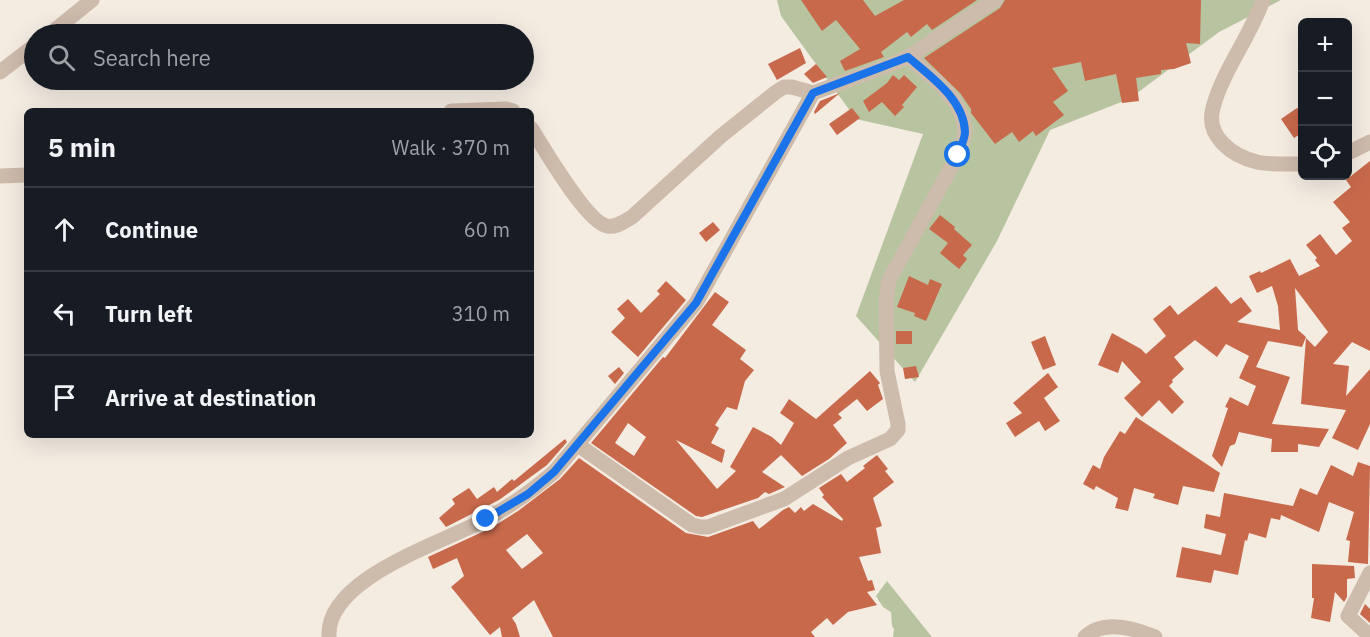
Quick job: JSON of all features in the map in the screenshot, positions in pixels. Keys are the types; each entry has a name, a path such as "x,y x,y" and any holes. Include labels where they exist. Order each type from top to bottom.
{"street":[{"path":"62,24 92,0"},
{"path":"534,133 579,201 598,222 606,226 614,226 632,217 721,136 784,87 813,93 908,57 995,0"},
{"path":"1263,0 1212,110 1213,129 1223,145 1236,155 1258,163 1298,164"},
{"path":"0,72 24,54"},
{"path":"578,445 692,525 705,528 734,519 784,498 848,458 890,439 895,434 898,424 887,371 886,300 889,280 958,155 965,133 961,117 952,100 939,84 908,57"},
{"path":"329,637 328,628 333,614 351,591 406,556 486,519 528,494 554,472 696,303 813,93"},
{"path":"1352,151 1370,142"},
{"path":"0,176 24,175"},
{"path":"1370,573 1348,616 1370,636"},
{"path":"1084,637 1090,632 1115,626 1155,637"}],"green space":[{"path":"777,0 1281,0 1219,32 1129,99 1050,130 997,241 915,382 856,316 923,134 856,119 781,16"},
{"path":"887,581 932,637 893,637 891,612 883,607 876,596"}],"building":[{"path":"801,0 863,0 875,16 904,0 977,0 932,30 927,24 911,37 907,32 881,52 884,57 845,71 840,61 860,49 836,20 822,31"},
{"path":"1005,0 1201,0 1200,44 1186,43 1191,63 1174,69 1161,70 1161,74 1136,78 1139,101 1122,103 1116,74 1085,81 1081,62 1052,68 1068,91 1053,102 1064,115 1036,136 1033,131 1019,142 1012,132 995,144 971,113 971,109 960,93 924,58 1000,8"},
{"path":"800,48 806,63 777,80 768,64"},
{"path":"816,64 827,77 813,83 804,74"},
{"path":"893,75 899,80 904,75 917,87 895,116 882,102 869,112 863,101 887,83"},
{"path":"840,93 815,114 820,101"},
{"path":"852,108 860,118 837,135 829,124"},
{"path":"1297,108 1298,136 1294,138 1281,119"},
{"path":"1370,161 1370,351 1352,342 1333,364 1349,366 1346,396 1370,369 1370,424 1358,450 1332,438 1346,410 1301,404 1306,338 1315,347 1328,332 1295,288 1298,330 1306,337 1302,347 1268,341 1256,367 1290,377 1272,424 1329,429 1319,447 1298,444 1298,452 1271,452 1272,439 1239,432 1235,444 1230,446 1222,467 1212,456 1228,408 1225,407 1230,397 1248,406 1256,386 1239,378 1249,356 1226,344 1217,357 1195,340 1174,357 1184,369 1169,386 1184,402 1172,414 1159,400 1142,417 1124,398 1141,382 1122,361 1118,373 1098,365 1112,333 1146,354 1166,336 1153,319 1170,305 1178,315 1216,286 1231,304 1241,297 1252,311 1237,322 1280,330 1278,306 1272,286 1257,293 1249,276 1260,271 1261,273 1290,259 1299,276 1320,266 1315,260 1317,258 1306,245 1320,234 1336,255 1352,241 1342,228 1350,222 1333,202 1351,187 1346,180 1352,180 1352,175"},
{"path":"940,215 972,245 963,255 967,259 959,269 940,253 948,243 929,229"},
{"path":"713,222 720,230 706,242 699,233"},
{"path":"909,276 928,285 930,279 942,284 926,321 914,316 915,313 897,307"},
{"path":"666,281 686,300 638,357 611,332 625,318 617,309 628,299 641,313 660,294 657,291"},
{"path":"715,292 729,302 712,325 746,350 740,359 754,370 745,381 737,410 727,407 715,425 719,428 711,443 725,450 722,463 676,440 717,489 736,471 730,467 753,427 772,437 781,445 794,423 780,413 789,399 816,419 870,371 880,383 878,385 883,399 867,411 857,399 838,414 842,418 833,425 847,443 829,459 802,476 781,455 762,472 785,487 769,494 765,492 758,498 702,517 696,516 591,443 663,357 665,358","holes":["628,423 646,437 634,456 615,443"]},
{"path":"896,331 912,331 912,344 896,344"},
{"path":"1045,336 1056,365 1043,370 1031,342"},
{"path":"916,366 919,377 905,379 903,368"},
{"path":"619,367 624,373 615,384 608,376"},
{"path":"1048,373 1058,387 1044,398 1060,421 1045,431 1039,421 1015,437 1006,423 1022,413 1013,403"},
{"path":"1136,417 1220,473 1214,492 1183,486 1178,505 1153,498 1155,494 1134,488 1128,511 1115,508 1118,498 1096,486 1094,490 1083,484 1093,465 1100,469 1104,457 1120,431 1125,434"},
{"path":"565,439 567,442 547,465 499,500 446,527 439,518 455,504 452,499 469,488 477,499 494,487 497,492"},
{"path":"877,455 888,469 885,471 894,482 873,498 882,526 876,528 881,553 859,557 868,581 872,580 875,590 867,592 877,605 848,612 833,625 827,618 811,632 815,637 553,637 534,600 512,618 520,637 502,637 500,627 490,635 451,587 464,576 457,558 433,569 428,557 491,528 518,511 560,479 579,458 686,533 708,537 753,521 759,529 789,507 795,513 801,507 804,511 813,504 842,521 843,519 822,497 824,495 819,488 841,474 847,482 865,468 863,466","holes":["527,534 543,553 522,569 506,550"]},
{"path":"1358,462 1370,466 1368,564 1348,562 1350,541 1346,540 1354,512 1329,502 1319,532 1281,515 1280,520 1271,518 1266,538 1249,533 1247,541 1245,540 1238,575 1214,570 1211,583 1176,577 1182,547 1221,555 1226,534 1204,528 1206,514 1220,517 1224,493 1293,506 1300,488 1317,495 1331,465 1353,476"},
{"path":"1312,564 1354,566 1355,578 1347,579 1347,597 1344,602 1335,592 1330,622 1311,618 1314,598 1312,598"},
{"path":"1365,604 1370,609 1370,623 1360,614"}],"route":[{"path":"486,519 528,494 554,472 603,417 696,303 813,93 908,57 939,84 952,100 961,117 965,133 958,155"}]}
